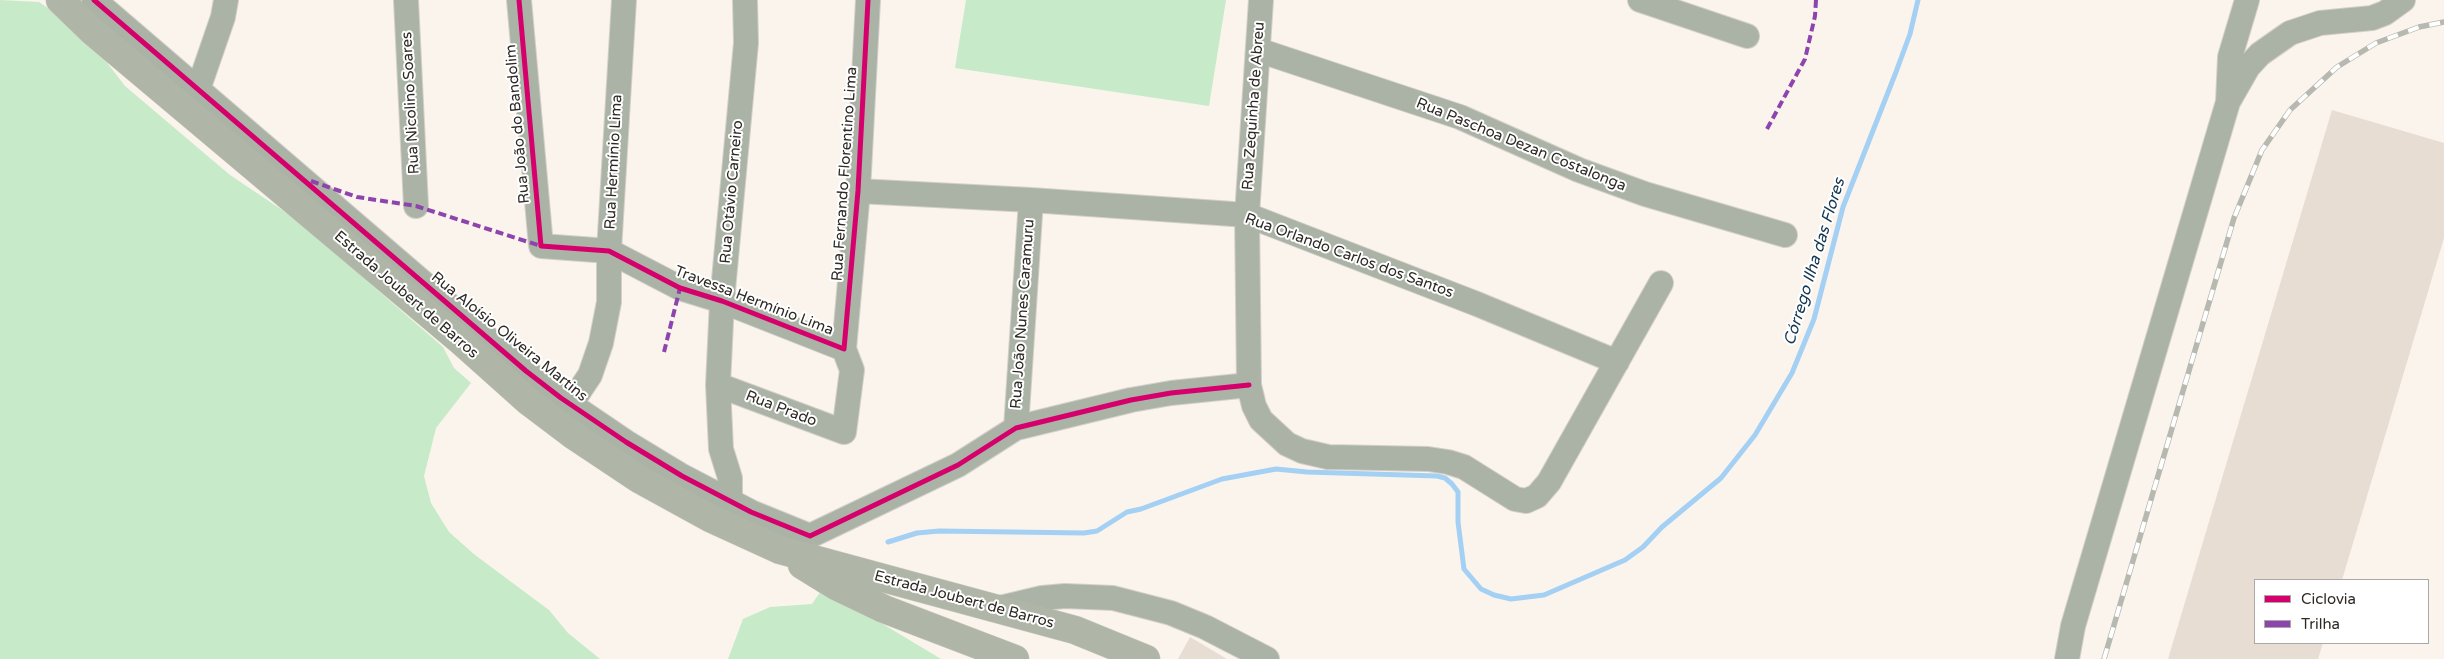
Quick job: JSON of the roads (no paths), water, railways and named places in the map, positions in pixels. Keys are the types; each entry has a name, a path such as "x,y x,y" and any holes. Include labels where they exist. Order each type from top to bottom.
{"main road":[{"name":"Estrada Joubert de Barros","path":"60,0 92,31 194,101 528,401 573,436 674,500 780,550 856,597 1015,659"},
{"name":"Estrada Joubert de Barros","path":"780,550 1083,632 1146,659"}],"street":[{"name":"Rua Aloísio Oliveira Martins","path":"94,0 194,101 570,405 656,461 730,501 810,536 958,465 1016,428 1131,400 1249,385"},
{"path":"194,101 224,17 226,0"},
{"name":"Rua Nicolino Soares","path":"406,0 416,206"},
{"name":"Rua João do Bandolim","path":"519,0 541,246"},
{"name":"Rua Hermínio Lima","path":"570,405 590,376 601,343 609,302 609,251 624,0"},
{"name":"Rua Otávio Carneiro","path":"730,501 730,478 721,449 718,385 722,301 746,43 745,0"},
{"name":"Rua Fernando Florentino Lima","path":"844,349 858,191 868,0"},
{"name":"Rua Zequinha de Abreu","path":"1261,0 1247,215 1249,385 1254,406 1261,420 1287,444 1302,451 1349,458 1428,459 1448,462 1464,467 1515,499 1526,501 1537,496 1549,482 1617,362"},
{"path":"1640,0 1747,36"},
{"path":"2228,102 2230,57 2247,0"},
{"path":"2067,659 2073,626 2228,102 2248,67 2260,54 2290,33 2320,23 2372,18 2385,13 2403,0"},
{"name":"Rua Paschoa Dezan Costalonga","path":"1258,50 1460,117 1579,170 1645,194 1785,235"},
{"name":"Rua Orlando Carlos dos Santos","path":"858,191 1031,200 1247,215 1477,304 1617,362"},
{"name":"Rua João Nunes Caramuru","path":"1016,428 1031,200"},
{"name":"Travessa Hermínio Lima","path":"541,246 609,251 680,288 722,301 844,349"},
{"path":"1617,362 1661,282"},
{"name":"Rua Prado","path":"718,385 844,432 852,370 844,349"},
{"path":"996,609 1050,597 1112,598 1171,613 1230,638 1267,659"}],"waterway":[{"name":"Córrego Ilha das Flores","path":"888,542 917,533 939,531 1084,533 1097,531 1127,512 1141,509 1222,479 1276,469 1307,472 1437,476 1445,478 1458,492 1458,522 1464,569 1481,589 1494,595 1511,599 1544,595 1625,560 1643,547 1662,527 1721,478 1755,435 1792,373 1814,319 1843,207 1910,34 1918,0"}],"railway":[{"path":"2104,659 2234,218 2262,150 2290,110 2337,67 2376,43 2419,27 2444,22"}]}
